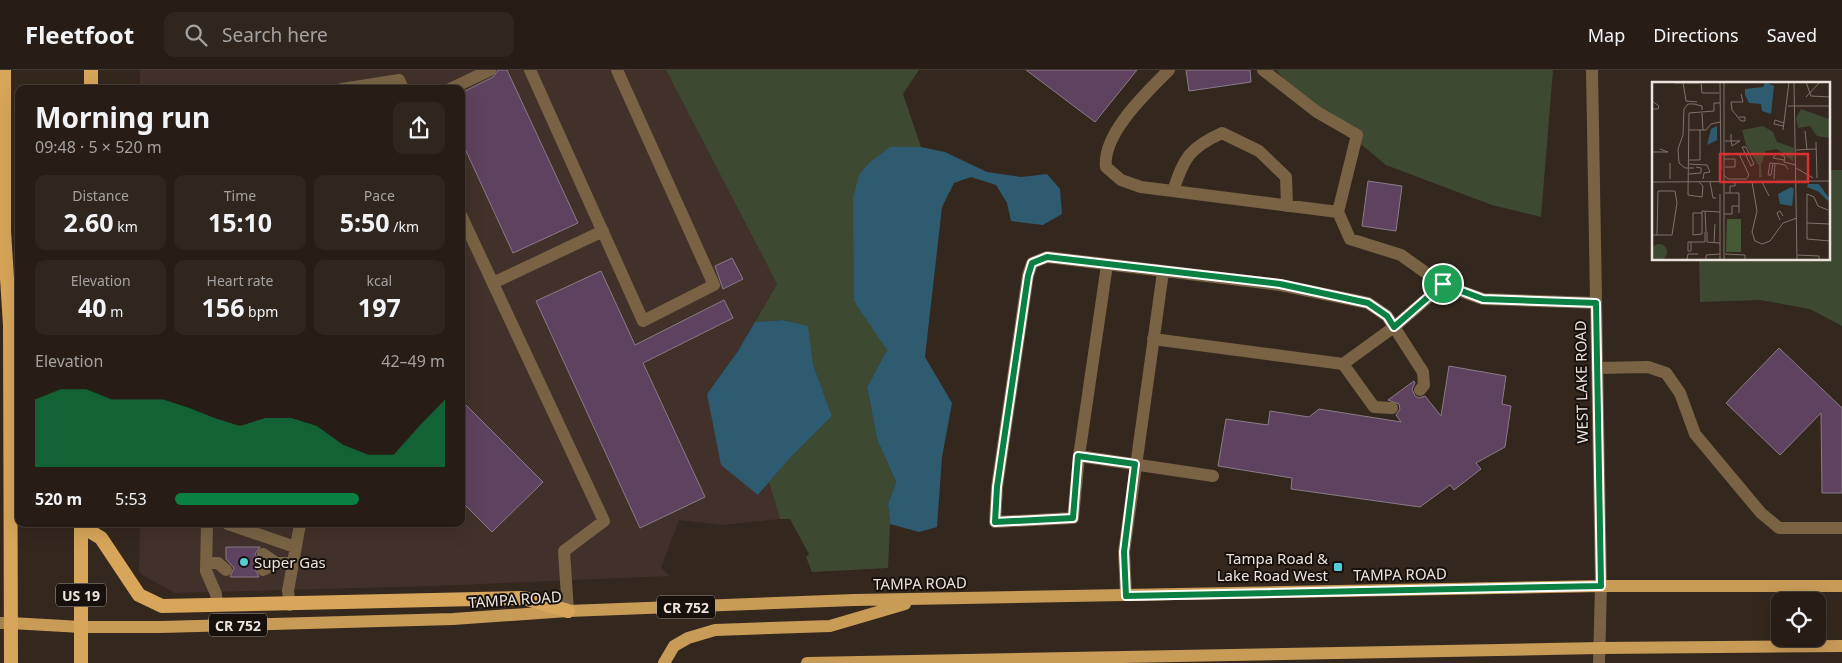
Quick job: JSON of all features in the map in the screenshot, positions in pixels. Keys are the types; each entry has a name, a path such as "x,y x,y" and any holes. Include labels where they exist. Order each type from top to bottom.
{"highway":[{"path":"4,70 4,231 10,326 5,623 11,663"},
{"path":"91,70 91,85"},
{"path":"0,247 4,231"},
{"name":"US 19","path":"81,527 81,663"},
{"path":"84,527 101,538 139,595 162,606 290,605 524,598 568,611"}],"main road":[{"name":"TAMPA ROAD","path":"5,623 81,627 453,620 568,611 922,599 1601,586 1842,586"},
{"path":"664,663 674,646 688,638 716,630 830,626 922,599"},
{"path":"807,663 1261,659 1599,648 1842,646"}],"street":[{"path":"458,85 490,70"},
{"path":"530,70 643,320 714,285 617,70"},
{"path":"1169,70 1140,98 1108,146 1105,157 1106,167 1122,180 1140,187 1338,212"},
{"path":"1263,70 1317,112 1357,135 1338,212 1350,239 1401,255 1443,284 1483,299 1596,303"},
{"name":"WEST LAKE ROAD","path":"1592,70 1601,586 1599,663"},
{"path":"367,85 399,80 401,85"},
{"path":"1173,191 1182,165 1198,144 1222,133 1259,151 1286,177 1287,206"},
{"path":"465,224 604,521 564,551 568,611"},
{"path":"493,283 603,231"},
{"path":"1107,265 1078,456 1073,518 995,522 998,478 1028,276 1032,263 1047,257 1162,272 1280,284 1368,303 1387,316 1423,372 1424,385 1420,390"},
{"path":"1126,596 1124,552 1162,272"},
{"path":"1153,339 1343,364 1394,327 1443,284"},
{"path":"1343,364 1374,406 1392,408"},
{"path":"1597,368 1648,367 1666,374 1680,393 1695,434 1761,513 1779,528 1842,528"},
{"path":"1078,456 1213,476"},
{"path":"208,527 219,563 206,571 216,594 217,605"},
{"path":"237,527 295,547"},
{"path":"290,605 288,591 299,527"},
{"path":"262,554 276,563"},
{"path":"262,570 276,563 293,563"}],"shaded area":[{"path":"140,70 666,70 777,284 738,351 707,394 759,495 769,482 780,519 722,525 679,520 661,568 670,576 433,586 175,593 142,575 139,571 140,527 465,527 465,85 140,85"}],"green space":[{"path":"666,70 919,70 903,94 921,147 890,147 875,329 887,350 867,387 877,439 896,482 888,504 890,524 888,568 812,572 806,557 809,554 790,519 780,519 769,482 832,416 813,364 807,326 783,320 755,322 777,284"},
{"path":"1276,70 1553,70 1541,217 1492,205 1386,165 1286,82"},
{"path":"1830,170 1842,170 1842,326 1810,309 1760,300 1700,302 1699,260 1830,260"}],"water":[{"path":"890,147 921,147 945,152 987,172 1021,177 1047,174 1060,189 1062,214 1043,225 1011,221 1007,203 996,185 971,177 954,183 942,207 925,357 952,403 942,457 937,527 919,532 890,524 888,504 896,482 877,439 867,387 887,350 854,301 853,198 859,175 869,163"},
{"path":"783,320 808,326 813,364 832,416 789,459 758,495 721,465 707,394 738,351 755,322"}],"building":[{"path":"498,70 507,70 578,223 513,253 465,149 465,91 493,77"},
{"path":"1026,70 1137,70 1095,122"},
{"path":"1186,70 1250,70 1251,82 1189,91"},
{"path":"1368,181 1402,186 1396,231 1362,226"},
{"path":"732,258 743,279 723,289 715,266"},
{"path":"601,271 635,345 724,300 733,318 643,363 705,497 640,528 536,301"},
{"path":"1779,348 1842,408 1842,493 1822,493 1821,413 1780,455 1726,403"},
{"path":"1449,366 1506,376 1502,404 1511,406 1505,447 1476,463 1481,469 1454,490 1450,485 1420,507 1291,489 1292,478 1218,466 1226,419 1268,425 1270,411 1309,417 1319,409 1401,422 1396,415 1400,409 1399,404 1388,400 1414,381 1412,389 1415,396 1419,398 1425,396 1441,416"},
{"path":"465,404 543,482 492,532 465,505"},
{"name":"Super Gas","path":"226,547 260,547 255,554 260,562 255,569 259,577 230,577 234,568 226,559"}],"place":[{"name":"Super Gas","path":"244,562"},
{"name":"Tampa Road & Lake Road West","path":"1338,567"}],"route":[{"path":"1047,257 1162,272 1280,284 1368,303 1387,316 1394,327 1423,304 1443,284 1483,299 1596,303 1601,586 1126,596 1124,552 1135,464 1078,456 1073,518 995,522 997,487 1028,276 1032,263 1047,257"}]}
